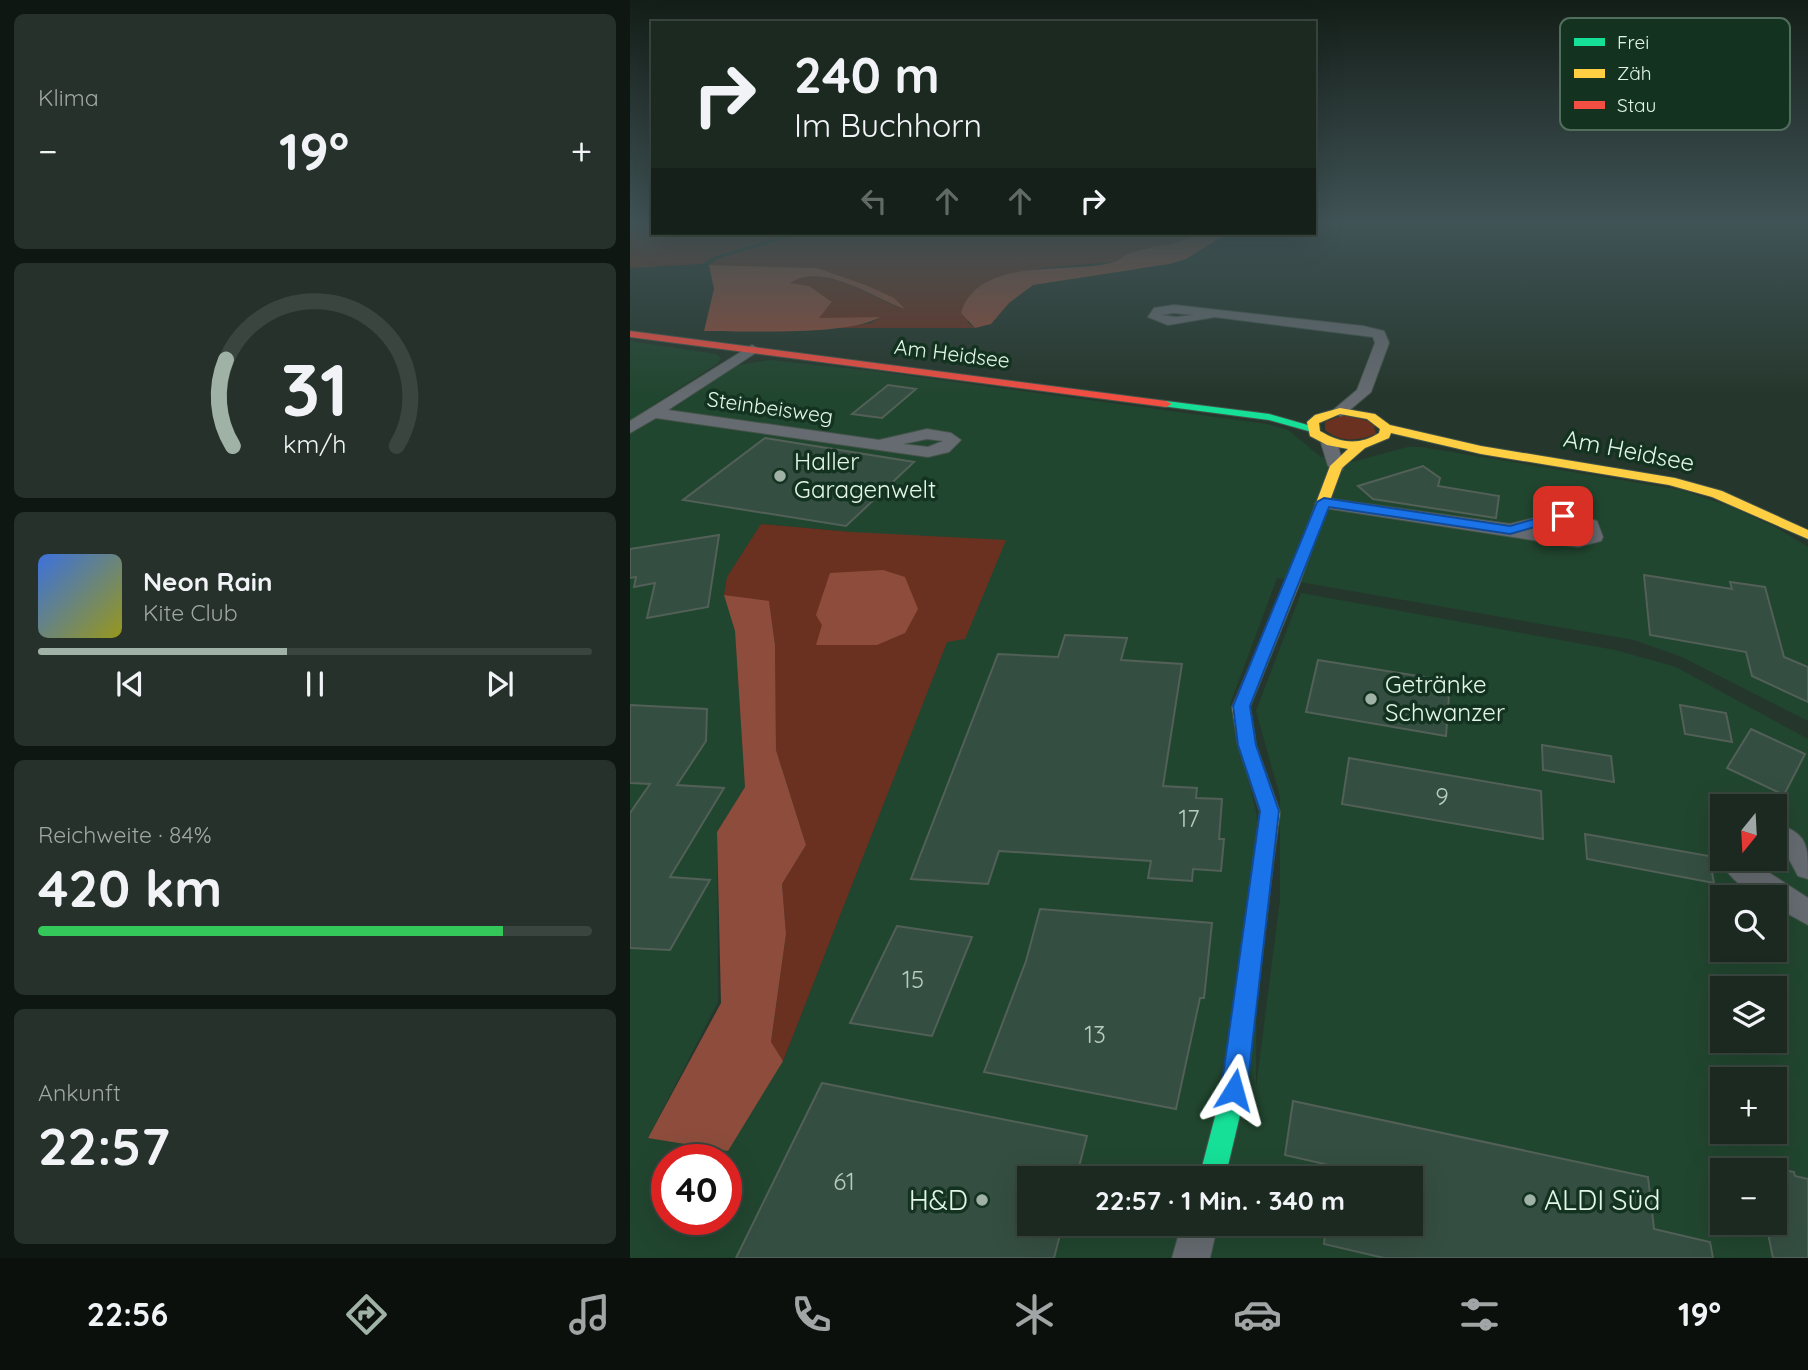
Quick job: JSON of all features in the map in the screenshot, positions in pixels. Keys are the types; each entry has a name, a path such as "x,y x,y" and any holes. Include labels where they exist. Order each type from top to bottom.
{"main road":[{"name":"Am Heidsee","path":"630,334 1315,422 1340,411"},
{"path":"1215,1166 1234,1090 1270,811 1247,745 1241,706 1336,466 1360,446 1384,433 1372,416 1340,411"},
{"path":"1315,422 1314,433 1329,443 1360,446"},
{"name":"Am Heidsee","path":"1384,433 1671,480 1747,504 1808,535"}],"street":[{"path":"1213,314 1379,334 1382,343 1364,392 1340,411"},
{"name":"Steinbeisweg","path":"630,428 751,349"},
{"path":"1364,392 1372,416"},
{"name":"Steinbeisweg","path":"654,413 879,445"},
{"path":"1329,443 1336,466"},
{"path":"1324,502 1510,530"},
{"path":"1787,838 1792,840 1808,868"},
{"path":"1746,872 1808,913"},
{"path":"1191,1258 1197,1236"}],"shaded area":[{"path":"712,279 799,279 790,283 809,286 832,302 819,318 880,317 865,323 822,330 704,331 714,289"},
{"path":"798,279 832,279 903,309 839,279 1003,279 967,322 975,328 834,328 871,323 879,318 818,318 832,303 789,282"},
{"path":"832,279 847,279 868,286 894,298 905,309 848,284"},
{"path":"995,279 1074,279 1033,285 1009,303 991,324 975,328 961,313 971,295 986,282"},
{"path":"630,341 716,354 721,358 717,364 639,414 656,416 737,365 770,360 874,371 1267,424 1288,430 1321,457 1352,462 1408,447 1421,447 1681,490 1732,507 1775,527 1808,547 1808,721 1682,657 1634,640 1277,578 1230,704 1257,816 1256,1088 1280,900 1280,797 1256,711 1301,593 1615,650 1676,667 1808,739 1808,1258 630,1258","holes":["761,524 851,532 965,639 947,641 783,1061 648,1138 718,1002 717,832 745,787 735,631 724,594"]},
{"path":"1343,415 1373,422 1376,434 1350,440 1325,430 1325,422"},
{"path":"761,524 851,532 1006,540 965,639 947,642 783,1061 771,1043 786,934 782,884 806,845 776,750 775,645 769,602 724,595 727,577"},
{"path":"883,570 905,577 918,609 905,633 877,645 816,645 822,625 816,615 830,573"},
{"path":"724,595 769,601 775,645 776,750 806,845 782,884 786,934 771,1042 783,1061 732,1144 685,1144 648,1138 721,1003 717,832 745,787 735,631"}],"building":[{"path":"888,385 916,389 882,418 852,414"},
{"path":"765,438 914,462 846,526 683,500"},
{"path":"1423,466 1440,478 1438,486 1499,496 1496,518 1373,499 1358,486"},
{"path":"719,535 708,607 647,618 655,583 634,587 636,577 630,578 630,549"},
{"path":"1644,575 1732,589 1730,582 1765,587 1784,657 1808,667 1808,702 1752,676 1746,652 1650,635"},
{"path":"1065,635 1127,638 1121,660 1182,664 1163,786 1197,788 1196,798 1222,799 1219,839 1224,839 1221,871 1193,869 1192,881 1148,878 1151,861 999,851 988,884 911,879 998,654 1058,657"},
{"path":"1318,660 1450,681 1446,736 1306,712"},
{"path":"630,705 707,709 706,741 677,785 724,788 670,877 710,880 670,950 630,948 630,813 650,784 630,783"},
{"path":"1680,705 1726,713 1732,742 1685,734"},
{"path":"1751,729 1805,754 1785,794 1727,768"},
{"path":"1542,745 1611,756 1614,782 1543,770"},
{"path":"1349,758 1541,791 1543,839 1342,804"},
{"path":"1585,834 1709,856 1714,883 1587,859"},
{"path":"1040,909 1212,923 1204,998 1200,998 1176,1109 984,1072 1026,961"},
{"path":"897,926 972,937 932,1036 850,1023"},
{"path":"822,1083 1087,1136 1079,1166 1017,1166 1017,1236 1060,1236 1054,1258 736,1258"},
{"name":"ALDI Süd","path":"1293,1101 1648,1177 1654,1229 1710,1242 1713,1258 1384,1258 1324,1244 1325,1236 1423,1236 1423,1166 1333,1166 1285,1155"},
{"path":"1787,1171 1794,1172 1795,1176 1808,1179 1808,1258 1773,1258 1768,1235 1787,1235"}],"traffic: fast":[{"path":"1166,404 1269,417 1312,428"},
{"path":"1215,1166 1234,1090 1264,856"}],"traffic: slow":[{"path":"1340,411 1371,416 1386,428 1385,435 1368,444 1350,446 1331,442 1314,433 1313,422 1319,417 1340,411"},
{"path":"1386,428 1481,450 1670,481 1717,494 1808,535"},
{"path":"1264,856 1270,812 1247,745 1241,707 1292,585 1336,466 1360,446"}],"traffic: jam":[{"path":"630,334 1166,404"}],"place":[{"name":"Haller Garagenwelt","path":"780,476"},
{"name":"Getränke Schwanzer","path":"1371,699"},
{"name":"H&D","path":"982,1200"},
{"name":"ALDI Süd","path":"1530,1200"}],"route":[{"path":"1234,1090 1270,811 1247,745 1241,706 1324,502 1510,530 1563,516"}]}
